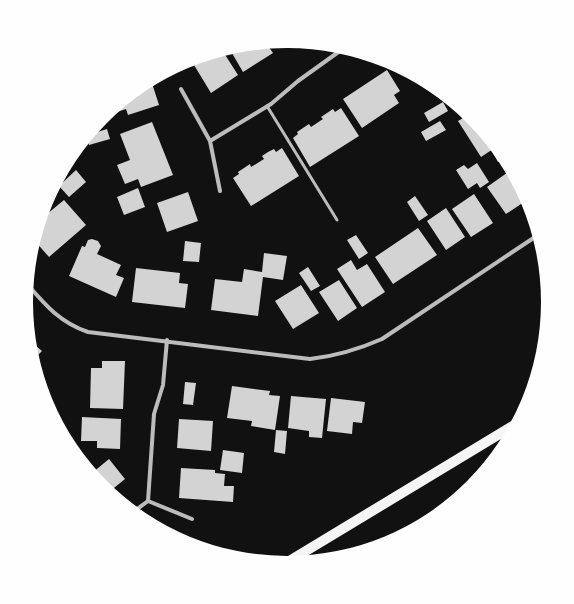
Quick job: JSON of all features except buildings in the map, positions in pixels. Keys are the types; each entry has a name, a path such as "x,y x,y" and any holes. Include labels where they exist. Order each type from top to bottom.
{"main road":[{"path":"299,555 507,430"}],"street":[{"path":"210,141 267,106 337,53"},
{"path":"181,89 210,141 220,191"},
{"path":"34,292 48,309 75,327 88,332 167,340 310,359 338,355 360,349 382,339 533,239"},
{"path":"138,508 148,501 154,414 162,385 167,340"},
{"path":"148,501 192,519"}],"lane":[{"path":"267,106 337,220"}]}
